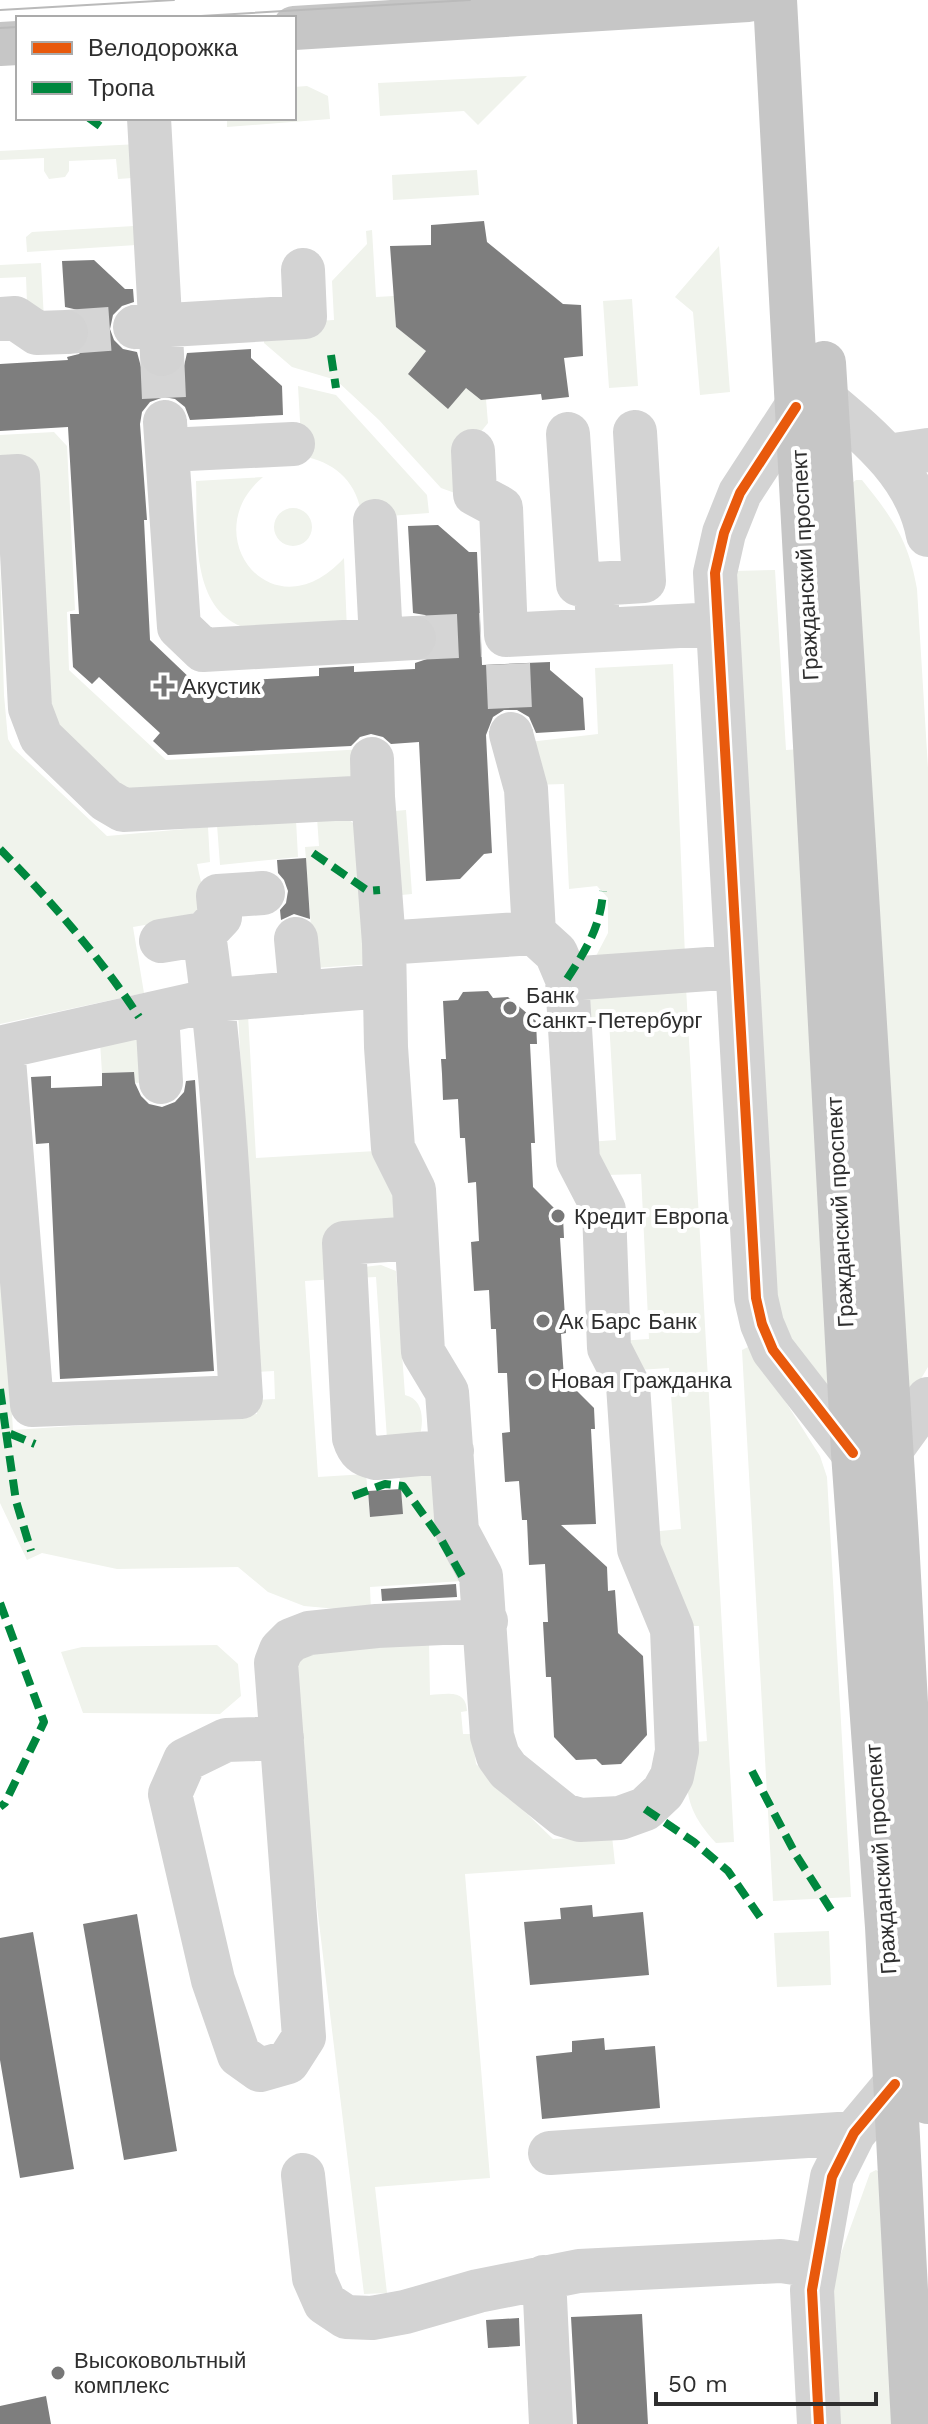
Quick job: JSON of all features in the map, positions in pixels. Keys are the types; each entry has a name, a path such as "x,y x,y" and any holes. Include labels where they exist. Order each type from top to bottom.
{"main road":[{"path":"296,28 748,0"},
{"name":"Гражданский проспект","path":"775,0 812,404 872,1452 901,1678 919,2087 913,2424"},
{"name":"Гражданский проспект","path":"803,0 812,404"}],"street":[{"path":"149,120 153,336 305,317 303,270"},
{"path":"0,319 15,318 37,333 66,332"},
{"path":"928,535 911,488 908,453 812,404 740,493 724,533 715,573 756,1298 762,1324 773,1350 872,1452 928,1399"},
{"path":"568,434 578,584 595,584 644,581 635,432"},
{"path":"293,444 166,436 179,627 203,650 397,639 375,521"},
{"path":"473,451 475,494 503,497 498,645 599,630 718,624"},
{"path":"0,477 18,476 30,708 41,737 106,800 123,810 372,778 384,943 393,1148 414,1190 423,1352 447,1392 457,1531 481,1576 492,1736 498,1756 508,1770 564,1815 580,1820 620,1818 645,1809 663,1792 672,1776 677,1751 672,1629 639,1549 628,1385 609,1348 604,1210 578,1160 567,979 556,953 534,933 526,789 511,734"},
{"path":"595,584 599,630"},
{"path":"161,941 204,934 220,917 218,896 263,893"},
{"path":"384,943 534,933"},
{"path":"204,934 213,1000 241,1397 32,1405 3,1047 213,1000 384,986"},
{"path":"296,939 301,993"},
{"path":"567,979 737,967"},
{"path":"157,1013 161,1082"},
{"path":"416,1238 344,1243 354,1438 358,1449 384,1470 452,1451"},
{"path":"282,1738 226,1740 185,1760 170,1794 213,1980 239,2055 260,2070 288,2062 304,2037 282,1738 276,1663 281,1650 291,1640 322,1631 486,1621"},
{"path":"819,2424 812,2290 832,2177 854,2133 919,2087"},
{"path":"550,2153 854,2133"},
{"path":"303,2175 314,2278 325,2303 346,2317 372,2318 405,2312 478,2291 579,2271 781,2261 815,2266"},
{"path":"544,2277 551,2424"}],"shaded area":[{"path":"527,76 478,125 464,111 380,116 378,83"},
{"path":"307,86 328,96 330,119 227,127 227,120 296,120 296,87"},
{"path":"139,144 132,178 118,179 116,159 69,161 69,171 65,177 49,179 44,171 44,158 0,160 0,151"},
{"path":"477,170 479,195 393,200 392,175"},
{"path":"134,226 152,244 27,252 26,237 32,232"},
{"path":"372,230 376,297 394,296 396,327 426,351 408,374 466,388 481,400 486,399 488,423 459,459 463,496 441,488 379,420 336,380 292,367 264,343 264,324 334,320 332,281 367,244 366,231"},
{"path":"719,246 730,392 700,395 693,312 675,297"},
{"path":"41,263 44,320 27,303 26,277 0,278 0,265"},
{"path":"632,299 638,386 609,388 603,301"},
{"path":"298,386 336,395 427,495 429,513 362,518 356,494 343,476 325,463 302,456"},
{"path":"54,432 67,446 75,610 67,612 69,670 166,760 365,749 367,785 139,798 53,736 0,468 0,435"},
{"path":"263,477 244,500 236,525 239,549 251,568 269,582 291,587 317,580 344,558 347,630 260,631 236,624 219,611 208,593 198,549 196,481"},
{"path":"862,480 890,518 904,543 914,572 928,768 928,1367 916,1387 909,1391 852,483"},
{"path":"293,508 306,514 312,527 306,540 293,546 280,540 274,527 280,514"},
{"path":"0,565 4,695 8,739 13,748 107,836 208,827 210,862 197,864 204,897 201,908 185,917 133,927 144,993 0,1024"},
{"path":"775,570 786,750 801,749 828,1387 803,1367 775,1305 734,571"},
{"path":"673,664 685,956 596,956 608,933 608,898 597,886 569,889 564,784 532,785 529,742 598,734 595,668"},
{"path":"406,810 412,894 390,896 384,812"},
{"path":"363,812 373,964 314,968 305,847 319,846 317,818 344,816 353,823"},
{"path":"296,820 298,857 220,865 217,825"},
{"path":"686,987 734,1842 716,1843 692,1807 686,1773 684,1743 707,1741 699,1626 689,1626 650,1532 681,1529 669,1368 638,1370 618,1341 649,1339 641,1174 607,1175 588,1142 616,1140 609,1021 581,1022 577,992"},
{"path":"377,1001 380,1038 370,1037 367,1008 248,1015 256,1158 376,1151 374,1123 384,1123 386,1151 404,1188 403,1223 386,1231 333,1234 335,1279 305,1281 318,1477 366,1474 370,1517 402,1514 399,1470 440,1467 444,1533 462,1569 462,1581 370,1587 371,1612 304,1606 268,1592 238,1567 117,1569 42,1553 27,1560 0,1503 0,1273 4,1288 13,1430 257,1414 257,1400 275,1399 274,1371 256,1372 238,1011"},
{"path":"149,1033 150,1082 135,1083 134,1072 102,1073 100,1042"},
{"path":"381,1265 396,1271 405,1395 416,1401 421,1410 420,1435 387,1439 376,1277 355,1278 355,1268"},
{"path":"750,1346 820,1456 827,1477 851,1897 773,1901 742,1350"},
{"path":"429,1641 430,1695 454,1694 463,1699 467,1711 461,1712 463,1734 472,1734 476,1764 553,1839 612,1836 615,1864 465,1874 490,2178 375,2187 387,2293 364,2294 288,1667 296,1655"},
{"path":"217,1645 238,1664 241,1696 220,1714 83,1713 61,1652 82,1647"},
{"path":"829,1931 831,1985 777,1987 774,1933"},
{"path":"876,2170 881,2173 896,2424 836,2424 829,2287 870,2173"}],"building":[{"path":"484,221 487,242 563,304 581,305 583,356 564,358 569,397 542,400 541,394 481,400 466,388 448,409 408,374 426,351 396,327 390,246 431,245 431,225"},
{"path":"94,260 125,289 133,289 134,302 122,306 113,315 110,329 114,340 123,349 137,352 141,367 150,376 163,379 175,375 184,366 187,353 251,349 251,358 282,386 283,415 190,420 185,407 175,399 164,397 150,402 142,412 140,424 147,520 144,520 150,640 195,683 319,676 319,668 354,666 354,672 415,669 415,663 427,659 436,650 439,637 434,624 425,615 413,613 408,526 438,525 469,552 477,552 482,665 550,662 550,670 583,698 585,730 536,733 529,717 517,710 504,710 493,717 486,735 492,853 484,854 460,879 426,881 419,742 391,744 383,737 371,734 360,737 351,746 168,755 153,741 160,733 99,677 92,684 73,667 70,614 79,614 68,427 0,431 0,364 68,360 67,357 79,354 88,344 91,332 88,319 78,310 65,307 62,261"},
{"path":"306,858 310,919 294,914 281,920 280,910 286,903 288,891 278,873 277,860"},
{"name":"Новая Гражданка","path":"488,991 493,998 508,997 536,1021 537,1044 530,1044 535,1143 531,1143 533,1187 563,1217 564,1238 560,1238 566,1333 561,1334 564,1378 594,1408 595,1429 591,1429 596,1524 561,1525 607,1567 608,1591 615,1590 618,1633 643,1656 647,1735 621,1764 602,1765 596,1759 576,1760 554,1737 551,1677 546,1677 543,1622 548,1622 545,1564 529,1565 527,1520 522,1520 519,1481 505,1482 502,1433 510,1432 507,1373 498,1373 496,1329 491,1329 489,1290 474,1291 471,1242 479,1241 476,1182 468,1183 465,1138 460,1138 458,1099 443,1100 441,1059 446,1059 443,1001 458,1000 463,992"},
{"path":"134,1072 141,1096 149,1104 162,1107 175,1102 184,1092 186,1081 195,1080 214,1371 60,1379 49,1143 36,1144 31,1077 51,1076 51,1088 102,1086 102,1073"},
{"path":"401,1489 403,1514 370,1517 368,1491"},
{"path":"456,1584 457,1597 382,1601 381,1589"},
{"path":"592,1905 593,1917 643,1912 649,1975 530,1985 524,1922 561,1919 560,1908"},
{"path":"137,1914 177,2151 124,2160 83,1924"},
{"path":"33,1932 74,2169 20,2178 0,2060 0,1938"},
{"path":"604,2038 605,2050 655,2046 660,2108 542,2119 536,2056 572,2052 572,2041"},
{"path":"642,2314 648,2424 577,2424 571,2317"},
{"path":"519,2318 520,2346 488,2348 486,2320"},
{"path":"46,2396 51,2424 0,2424 0,2406"}],"tunnel":[{"path":"66,332 135,327"},
{"path":"162,354 165,422"},
{"path":"414,638 481,635"},
{"path":"508,664 511,734"}],"tram line":[{"path":"0,10 174,0"},
{"path":"201,16 470,0"},
{"path":"0,28 16,27"}],"marked path":[{"path":"92,120 100,126"},
{"path":"331,355 336,388"},
{"path":"0,849 74,930 139,1017"},
{"path":"313,853 368,891 380,890"},
{"path":"567,979 591,937 603,891"},
{"path":"0,1389 6,1432 35,1444"},
{"path":"6,1432 16,1501 31,1551"},
{"path":"353,1496 385,1484 403,1486 442,1541 463,1578"},
{"path":"0,1603 44,1722 5,1803 0,1807"},
{"path":"752,1771 796,1855 833,1913"},
{"path":"645,1809 694,1842 728,1871 760,1917"}],"cycle path":[{"path":"796,407 740,493 724,533 715,573 756,1298 773,1350 853,1453"},
{"path":"819,2424 812,2290 832,2177 854,2133 895,2084"}],"place":[{"name":"Акустик","path":"164,686"},
{"name":"Банк Санкт-Петербург","path":"510,1008"},
{"name":"Кредит Европа","path":"558,1216"},
{"name":"Ак Барс Банк","path":"543,1321"},
{"name":"Новая Гражданка","path":"535,1380"},
{"name":"Высоковольтный комплекc","path":"58,2373"}]}
